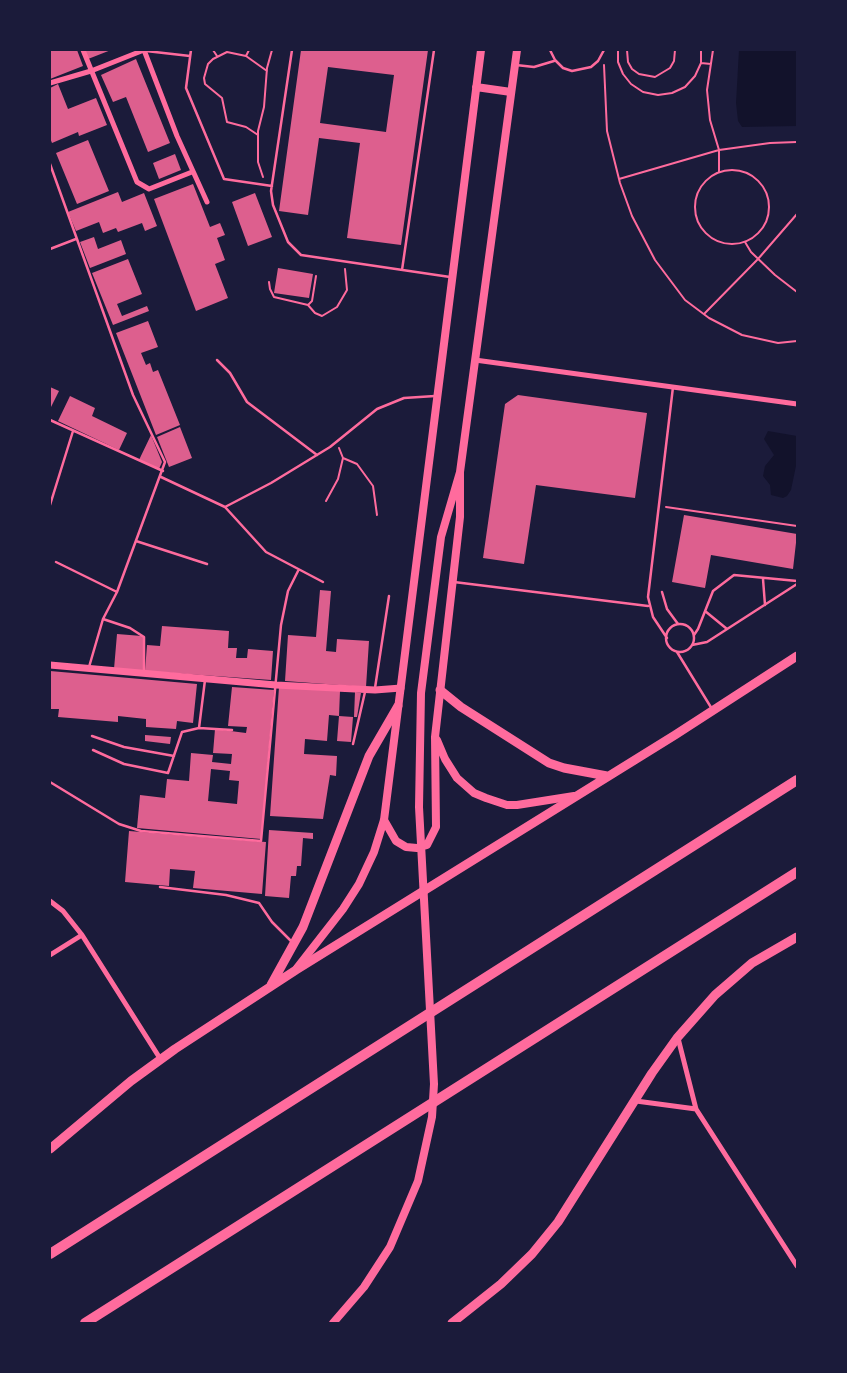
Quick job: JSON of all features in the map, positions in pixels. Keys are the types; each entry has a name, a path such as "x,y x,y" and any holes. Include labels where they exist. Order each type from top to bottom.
{"highway":[{"path":"50,1254 797,780"},
{"path":"85,1323 797,872"}],"main road":[{"path":"296,970 343,909 359,884 374,852 384,820 481,50"},
{"path":"384,820 396,841 406,847 416,848 427,845 433,838 436,827 435,737 460,517 460,472 516,50"},
{"path":"476,87 511,92"},
{"path":"333,1323 364,1287 390,1247 409,1206 420,1174 432,1117 434,1075 418,772 421,693 441,537 460,472"},
{"path":"50,1149 124,1087 161,1060 296,970 797,656"},
{"path":"440,690 461,707 549,763 564,768 607,776"},
{"path":"271,987 294,945 368,756 398,706"},
{"path":"435,737 445,759 457,778 474,793 506,805 576,796"},
{"path":"452,1323 501,1284 532,1254 558,1222 636,1101 652,1072 677,1038 715,995 752,963 797,937"}],"street":[{"path":"83,50 137,182 149,189 192,172"},
{"path":"50,83 91,71 144,50 192,172 208,202"},
{"path":"475,360 797,404"},
{"path":"50,665 276,685 375,690 401,688"},
{"path":"50,901 63,911 82,935 161,1060"},
{"path":"50,955 82,935"},
{"path":"677,1038 696,1109 797,1266"},
{"path":"636,1101 696,1109"}],"lane":[{"path":"144,50 190,56"},
{"path":"191,50 186,88 224,179 270,186"},
{"path":"292,50 270,186 278,220 295,252 301,255 452,277"},
{"path":"402,270 434,50"},
{"path":"550,50 555,60 563,68 582,70 598,62 604,51"},
{"path":"514,65 534,67 555,60"},
{"path":"50,164 133,395 165,462 117,592 103,619 89,667"},
{"path":"50,249 76,239"},
{"path":"217,360 230,373 247,402 317,455"},
{"path":"673,387 649,583 648,606 667,638 670,647 677,651 713,710"},
{"path":"225,507 272,483 317,455 377,409 404,398 437,396"},
{"path":"50,420 163,471"},
{"path":"50,505 73,432"},
{"path":"160,477 225,507 266,552 298,571 322,582"},
{"path":"136,541 207,564"},
{"path":"56,562 117,592"},
{"path":"50,782 118,824 141,831 261,841 282,618 288,591 298,571"},
{"path":"692,645 694,635 713,590 734,575 797,582"},
{"path":"763,579 765,605"},
{"path":"452,582 648,606"},
{"path":"677,651 685,651 692,645 708,642 797,582"},
{"path":"662,592 667,609 678,624 688,626 694,635"},
{"path":"375,690 389,596"},
{"path":"705,611 727,629"},
{"path":"103,619 130,628 144,637 144,673"},
{"path":"667,638 670,629 678,624"},
{"path":"199,728 206,679"},
{"path":"353,744 365,689"},
{"path":"93,750 124,764 168,774 182,732 199,728 232,730"},
{"path":"92,736 124,747 174,756"},
{"path":"160,887 226,895 259,903 272,922 294,945"}],"path":[{"path":"213,50 217,56"},
{"path":"246,56 249,50"},
{"path":"270,186 258,162 258,134 272,50"},
{"path":"618,50 618,62 623,74 631,84 643,92 658,95 672,94 685,87 695,76 701,62 702,50"},
{"path":"627,50 628,62 632,68 639,74 655,76 670,68 674,61 675,50"},
{"path":"713,50 707,90 710,120 719,150 719,172"},
{"path":"604,51 607,131 619,179 632,216 655,260 685,300 704,314 742,335 778,343 797,342"},
{"path":"258,134 246,127 227,122 222,98 205,84 208,64 217,56 227,52 237,52 246,56 267,71"},
{"path":"701,62 711,64"},
{"path":"619,179 719,150 770,143 797,142"},
{"path":"735,170 747,172 758,179 768,194 770,212 766,224 759,234 745,242 725,244 713,240 704,232 697,221 695,209 696,196 702,185 711,176 719,172 735,170"},
{"path":"704,314 797,214"},
{"path":"745,242 758,258 797,292"},
{"path":"269,282 274,297 308,305 315,313 322,316 338,306 347,290 344,275 346,262"},
{"path":"308,305 312,301 316,276"},
{"path":"326,501 338,479 343,458 336,442"},
{"path":"343,458 357,464 373,486 377,515"},
{"path":"666,507 797,526"}],"shaded area":[{"path":"739,50 797,50 797,126 742,127 738,121 736,103"},
{"path":"768,431 797,436 797,461 791,490 783,498 771,495 770,485 763,476 765,466 774,455 764,439"}],"building":[{"path":"50,50 77,50 83,66 50,79"},
{"path":"84,50 111,50 88,59"},
{"path":"301,50 428,50 401,245 347,238 360,143 319,138 308,215 279,211","holes":["328,67 394,75 386,132 320,123"]},
{"path":"136,59 170,143 148,152 126,97 113,102 101,75"},
{"path":"58,84 68,109 96,98 107,125 79,136 78,132 52,143 50,138 50,88"},
{"path":"88,140 109,191 77,204 56,153"},
{"path":"175,154 181,170 159,179 153,163"},
{"path":"193,184 210,227 220,223 225,235 217,238 225,260 215,264 228,298 196,311 154,199"},
{"path":"118,192 122,202 144,193 157,226 145,231 142,223 118,232 116,228 103,233 99,222 76,231 68,212"},
{"path":"255,193 272,237 248,246 232,202"},
{"path":"94,237 98,249 121,240 126,254 90,268 80,242"},
{"path":"128,259 142,294 117,304 122,316 147,306 149,311 113,325 92,273"},
{"path":"278,268 313,274 309,298 274,293"},
{"path":"148,321 158,347 141,353 146,365 150,363 153,372 158,370 180,425 156,435 116,333"},
{"path":"50,387 59,391 50,409"},
{"path":"518,395 647,413 635,498 536,485 524,564 483,558 505,404"},
{"path":"70,396 95,408 92,416 127,433 119,450 58,421"},
{"path":"180,427 192,458 169,467 157,437"},
{"path":"151,435 162,462 159,469 139,460"},
{"path":"684,515 797,534 793,569 711,555 705,588 672,582"},
{"path":"320,590 331,591 326,651 336,652 337,639 369,641 366,687 285,681 288,635 316,637"},
{"path":"162,626 229,631 228,648 237,648 236,658 247,658 248,649 273,651 271,680 145,671 147,645 160,646"},
{"path":"117,634 142,636 144,638 143,671 114,669"},
{"path":"50,671 197,684 193,723 177,721 176,729 146,727 146,719 118,716 118,722 58,717 59,709 50,709"},
{"path":"232,687 274,690 261,839 137,828 140,795 165,798 167,779 189,781 191,753 213,755 212,762 231,764 232,754 213,753 215,729 246,733 247,727 228,726","holes":["211,769 230,771 229,780 239,781 237,804 208,801"]},
{"path":"279,687 340,691 339,716 329,715 327,741 305,739 304,754 337,756 336,776 330,775 323,819 270,816"},
{"path":"355,692 361,693 357,717 354,717"},
{"path":"339,716 353,717 351,742 337,741"},
{"path":"145,735 171,737 170,744 145,741"},
{"path":"269,830 313,833 313,839 303,838 301,866 297,866 296,876 291,876 289,898 265,896"},
{"path":"129,831 266,842 262,894 193,888 195,871 170,869 169,886 125,882"}]}
